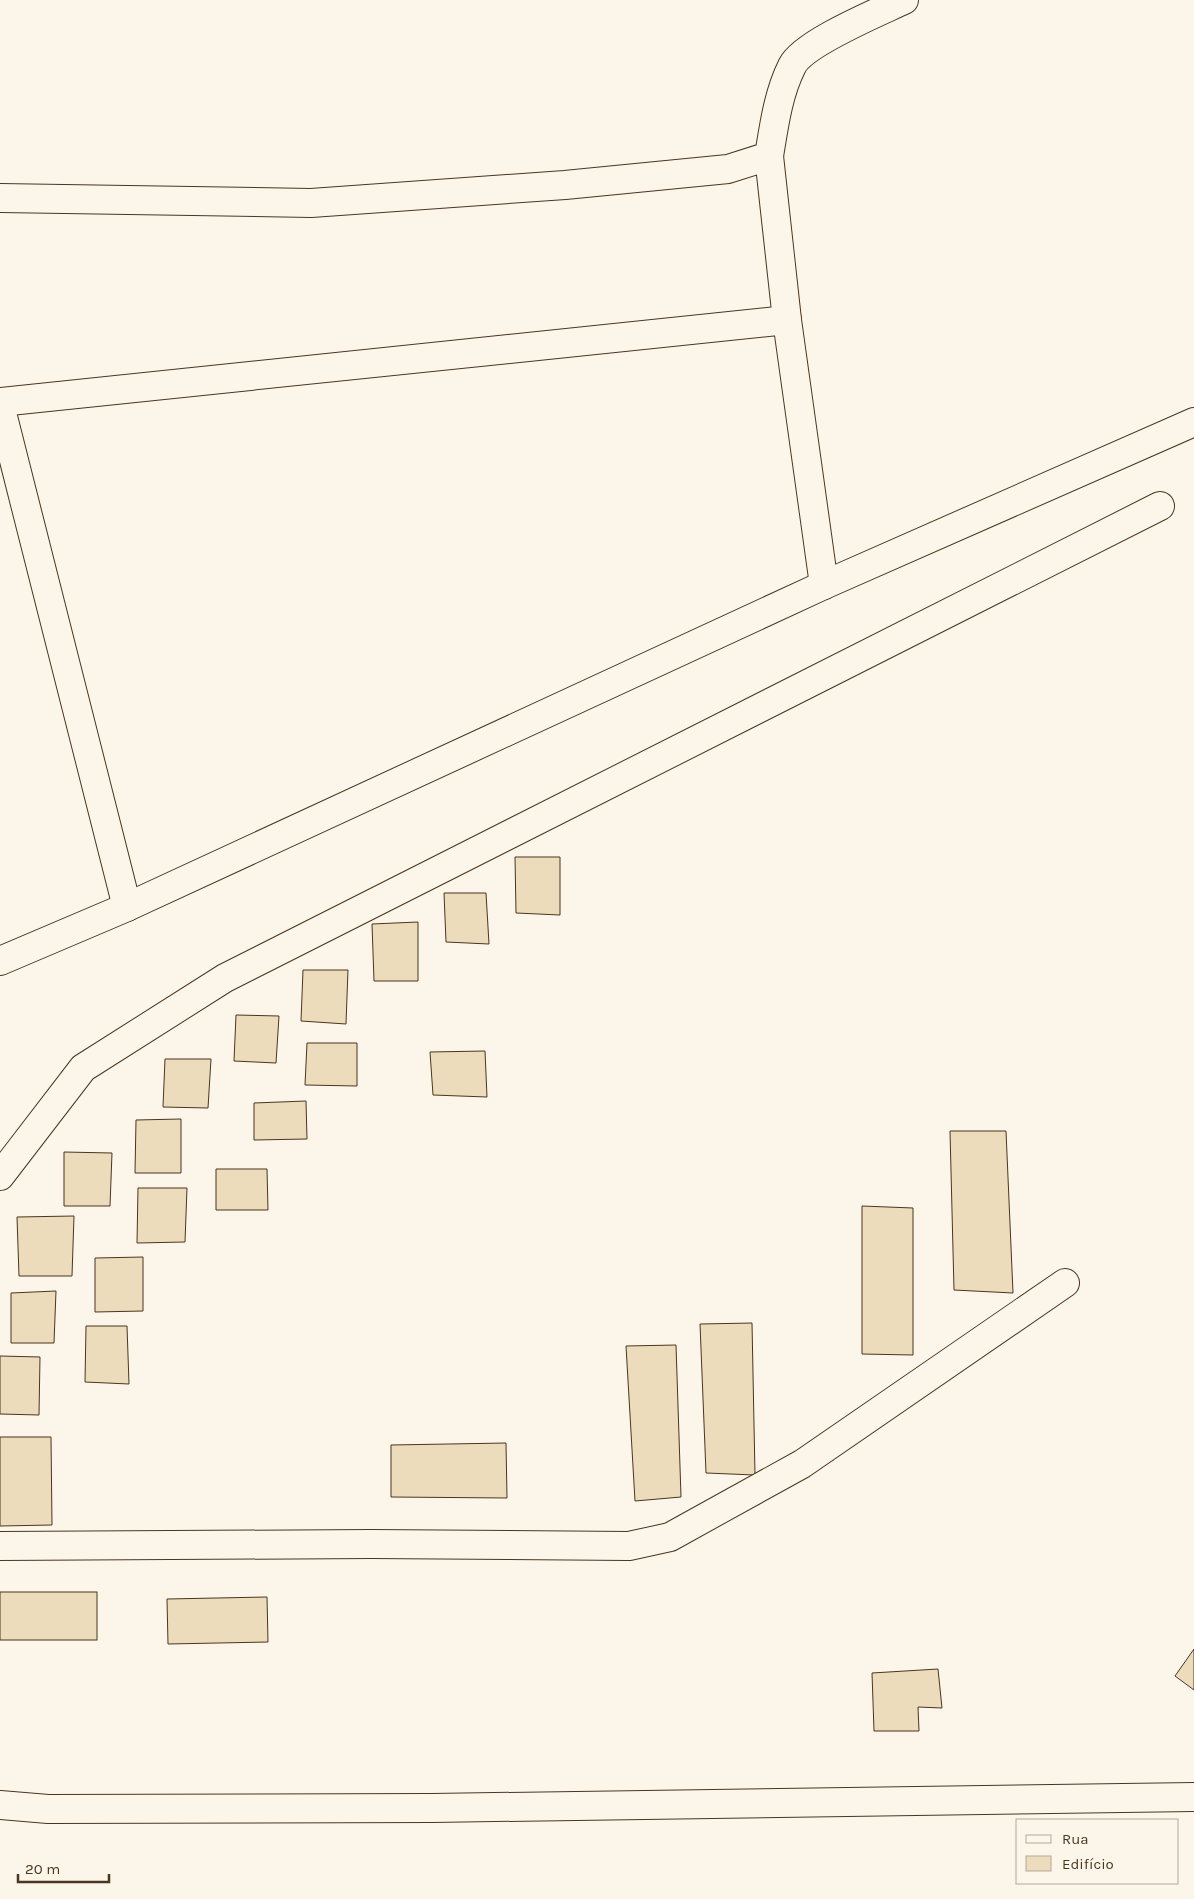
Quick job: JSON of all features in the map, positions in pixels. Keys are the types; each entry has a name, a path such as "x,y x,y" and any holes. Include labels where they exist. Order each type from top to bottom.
{"street":[{"path":"824,585 787,320 769,156 778,104 792,64 817,43 904,0"},
{"path":"0,198 311,203 565,185 728,169 769,156"},
{"path":"127,907 0,403 787,320"},
{"path":"0,961 127,907 824,585 1194,422"},
{"path":"0,1176 83,1068 225,978 1160,506"},
{"path":"0,1546 381,1544 629,1546 670,1537 802,1464 1065,1283"},
{"path":"0,1805 48,1809 422,1808 1194,1797"}],"building":[{"path":"515,857 560,857 560,915 516,913"},
{"path":"444,893 486,893 489,944 446,942"},
{"path":"418,922 418,981 374,981 372,924"},
{"path":"303,970 348,970 346,1024 301,1021"},
{"path":"236,1015 279,1016 276,1063 234,1061"},
{"path":"307,1043 357,1043 357,1086 305,1085"},
{"path":"485,1051 487,1097 433,1095 430,1052"},
{"path":"165,1059 211,1059 208,1108 163,1107"},
{"path":"306,1101 307,1139 254,1140 254,1103"},
{"path":"181,1119 181,1173 135,1173 136,1120"},
{"path":"950,1131 1006,1131 1013,1293 954,1290"},
{"path":"64,1152 112,1153 110,1206 64,1206"},
{"path":"216,1169 267,1169 268,1210 216,1210"},
{"path":"138,1188 187,1188 185,1242 137,1243"},
{"path":"862,1206 913,1208 913,1355 862,1354"},
{"path":"74,1216 72,1276 19,1276 17,1217"},
{"path":"143,1257 143,1311 95,1312 95,1258"},
{"path":"56,1291 54,1343 11,1343 11,1293"},
{"path":"752,1323 755,1475 706,1473 700,1324"},
{"path":"86,1326 127,1326 129,1384 85,1382"},
{"path":"676,1345 681,1497 635,1501 626,1346"},
{"path":"0,1356 40,1357 39,1415 0,1414"},
{"path":"0,1437 51,1437 52,1525 0,1526"},
{"path":"506,1443 507,1498 391,1497 391,1445"},
{"path":"0,1592 97,1592 97,1640 0,1640"},
{"path":"267,1597 268,1642 168,1644 167,1599"},
{"path":"1194,1649 1194,1690 1175,1676"},
{"path":"938,1669 942,1708 918,1707 919,1731 874,1731 872,1673"}]}
